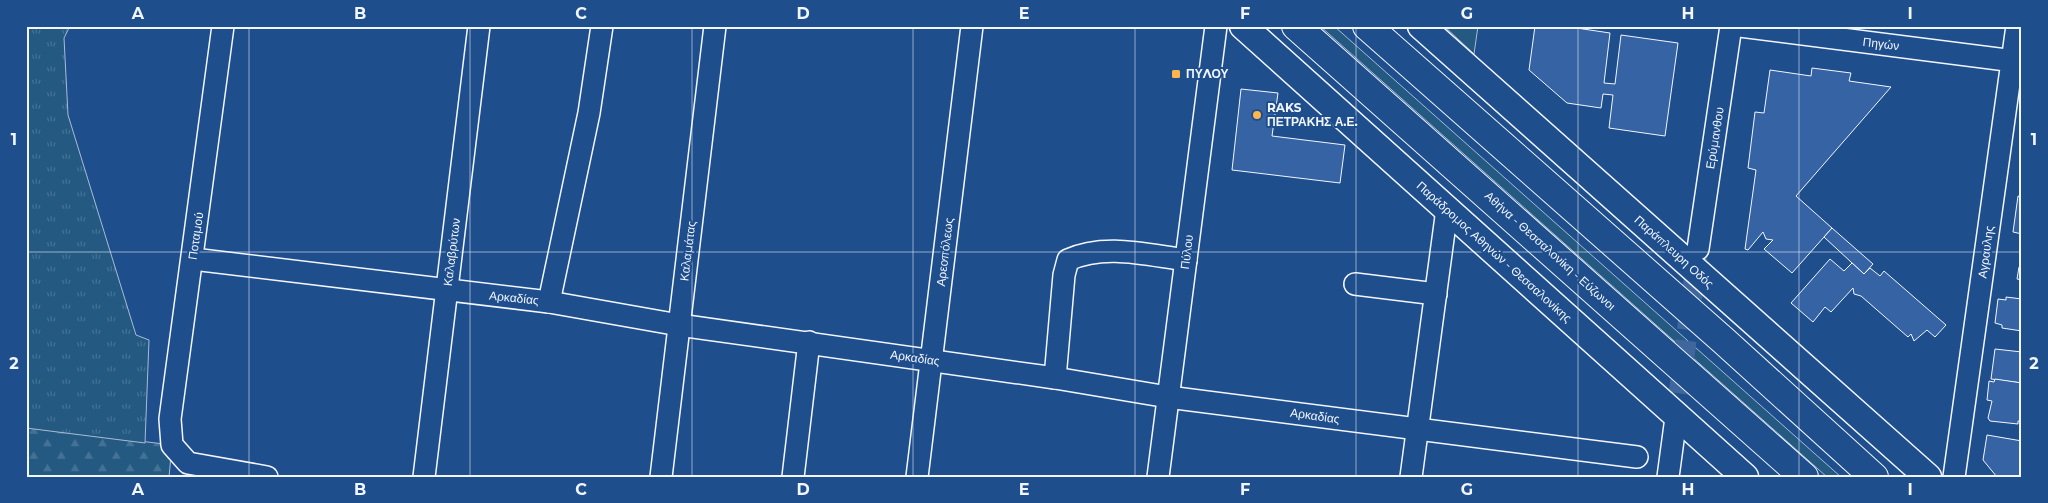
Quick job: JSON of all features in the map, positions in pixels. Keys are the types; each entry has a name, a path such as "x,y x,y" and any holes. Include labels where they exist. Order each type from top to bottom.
{"highway":[{"name":"Αθήνα - Θεσσαλονίκη - Εύζωνοι","path":"1296,26 1804,477"},
{"path":"1366,26 1724,341 1874,477"}],"main road":[{"name":"Παράδρομος Αθηνών - Θεσσαλονίκης","path":"1243,26 1745,477"},
{"name":"Παράπλευρη Οδός","path":"1420,26 1928,477"}],"street":[{"name":"Ποταμού","path":"223,26 170,419 172,445 188,463 267,477"},
{"name":"Καλαβρύτων","path":"424,477 479,26"},
{"path":"549,302 589,113 602,26"},
{"name":"Καλαμάτας","path":"661,477 715,26"},
{"name":"Αρεοπόλεως","path":"917,477 972,26"},
{"name":"Πύλου","path":"1158,477 1216,26"},
{"name":"Ερύμανθου","path":"1698,249 1731,26"},
{"name":"Πηγών","path":"1740,26 2017,61"},
{"name":"Αγραυλης","path":"1954,477 2017,61 2017,26"},
{"path":"1412,477 1447,209"},
{"path":"1055,378 1064,275 1068,260 1115,250 1186,260"},
{"name":"Αρκαδίας","path":"193,259 549,302 679,325 1055,378 1168,397 1637,457"},
{"path":"1355,284 1436,294"},
{"path":"793,477 809,342"},
{"path":"1668,477 1675,425"}],"green space":[{"path":"26,26 70,26 64,38 68,115 136,335 149,340 145,443 26,428"},
{"path":"1320,26 1334,26 1841,477 1827,477"},
{"path":"1444,26 1478,26 1474,54"},
{"path":"26,427 172,445 169,477 26,477"}],"building":[{"path":"1535,26 1563,26 1610,33 1604,83 1615,84 1621,35 1678,43 1665,136 1609,128 1613,95 1603,94 1601,108 1567,103 1529,70"},
{"path":"1812,68 1851,73 1849,81 1891,87 1796,196 1832,228 1792,273 1764,249 1773,240 1766,239 1763,232 1748,250 1745,249 1756,170 1748,168 1755,112 1764,113 1770,70 1811,76"},
{"name":"RAKS ΠΕΤΡΑΚΗΣ Α.Ε.","path":"1241,89 1278,93 1272,136 1345,145 1340,183 1232,170"},
{"path":"2018,196 2022,197 2022,234 2013,232"},
{"path":"1832,228 1873,264 1864,274 1824,237"},
{"path":"1830,259 1844,271 1852,263 1864,274 1870,268 1880,276 1884,271 1946,325 1935,337 1927,330 1914,341 1911,334 1908,337 1861,296 1854,294 1853,288 1831,312 1825,307 1813,322 1791,303"},
{"path":"2019,267 2022,267 2022,280 2017,279"},
{"path":"2006,297 2022,299 2022,331 2002,328 2002,325 1995,323 1998,299 2006,300"},
{"path":"1995,349 2022,352 2022,383 1991,379"},
{"path":"1995,379 2022,383 2022,421 2018,421 2018,424 1990,421 1988,418 1992,401 1987,400 1989,381 1994,382"},
{"path":"1987,435 2022,441 2022,477 1997,477 1983,460"}],"tunnel":[{"path":"1675,425 1697,257"}],"place":[{"name":"ΠΥΛΟΥ","path":"1176,74"},
{"name":"RAKS ΠΕΤΡΑΚΗΣ Α.Ε.","path":"1257,115"}]}
